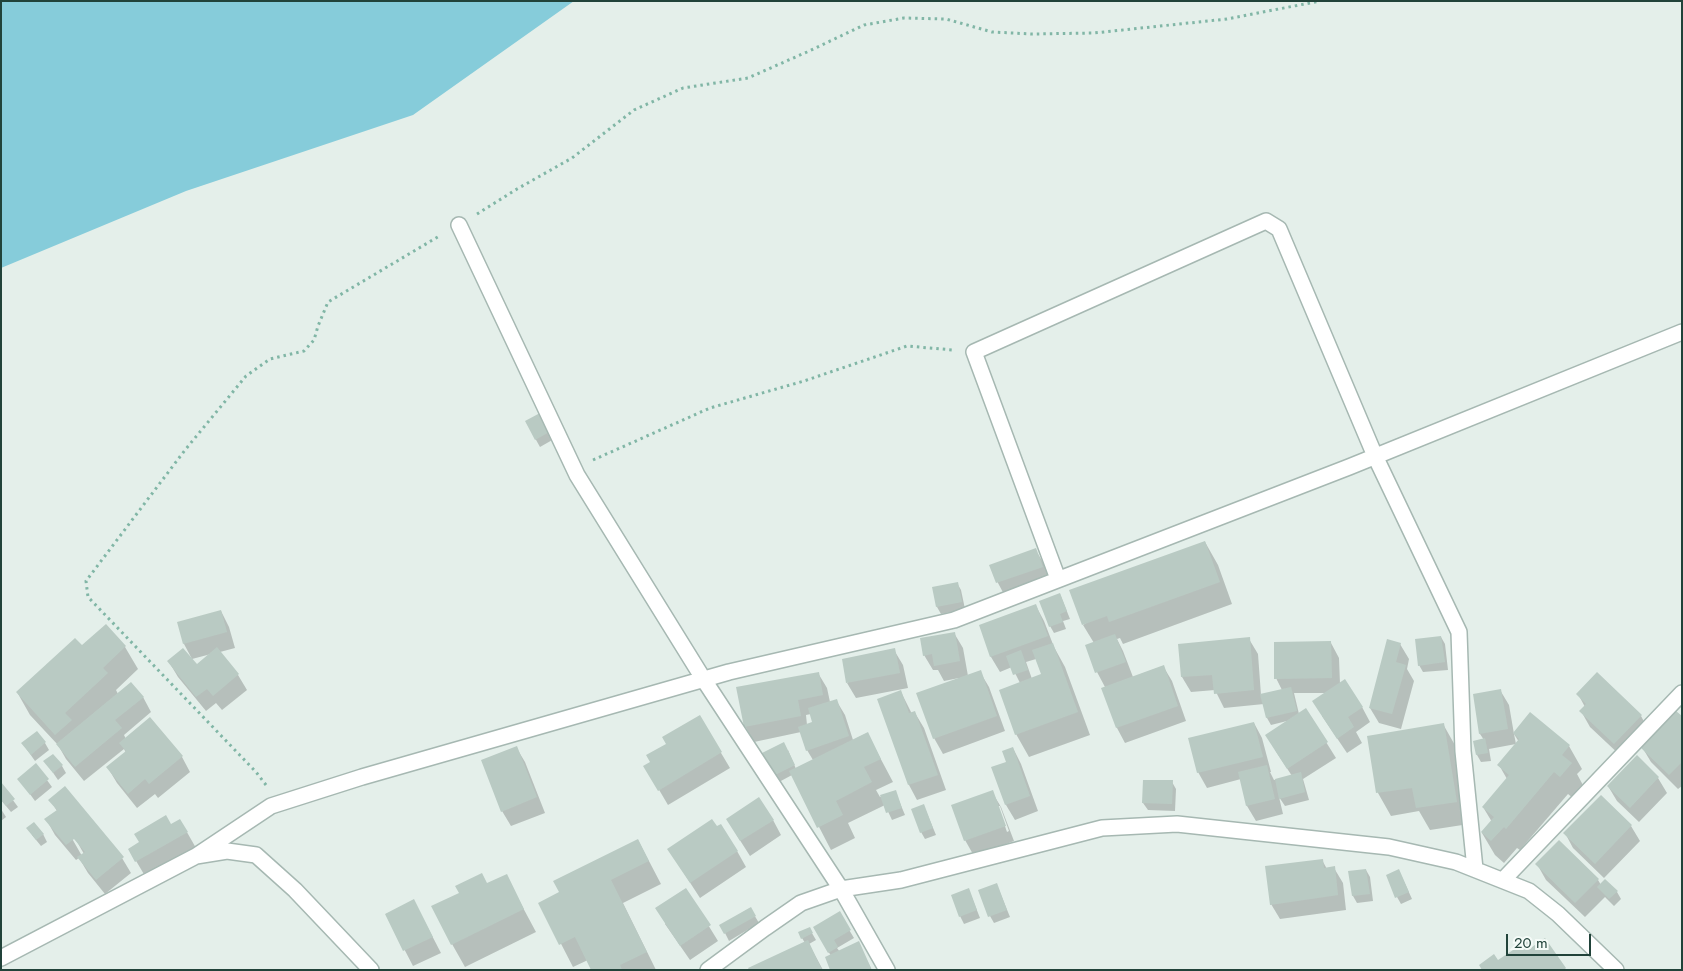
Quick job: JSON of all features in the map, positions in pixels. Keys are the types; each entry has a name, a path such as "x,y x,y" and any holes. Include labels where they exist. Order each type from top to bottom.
{"street":[{"path":"1058,580 974,352 1266,221 1278,229 1375,456 1459,632 1463,751 1475,869"},
{"path":"458,225 575,469 704,680 841,889 887,970"},
{"path":"1,958 196,856 271,806 362,777 729,672 954,620 1375,456 1682,332"},
{"path":"1503,880 1682,693"},
{"path":"708,970 801,903 841,889 902,880 1102,828 1177,824 1389,847 1456,862 1529,891 1558,914 1616,970"},
{"path":"196,856 227,851 256,855 295,890 371,970"}],"path":[{"path":"271,806 266,783 88,597 86,580 184,450 246,376 270,359 304,351 314,340 328,302 572,158 634,110 684,88 748,78 864,25 904,18 946,18 992,32 1032,34 1094,33 1227,19 1320,1"},
{"path":"575,469 710,408 804,381 907,346 974,352"}],"water":[{"path":"1,1 574,1 413,115 186,191 1,268"}],"building":[{"path":"540,413 551,431 535,440 525,421"},
{"path":"1205,541 1220,582 1109,622 1107,616 1082,625 1069,590"},
{"path":"1036,548 1043,567 996,583 989,565"},
{"path":"958,582 962,602 936,607 932,587"},
{"path":"1060,593 1067,611 1060,614 1063,622 1049,627 1039,601"},
{"path":"1036,604 1048,636 990,657 979,625"},
{"path":"221,610 227,632 183,644 177,622"},
{"path":"106,624 126,646 103,668 108,673 65,713 72,720 55,735 16,692 75,638 82,645"},
{"path":"955,632 960,661 934,666 932,654 923,656 920,638"},
{"path":"1115,634 1126,662 1095,673 1085,645"},
{"path":"1441,636 1445,662 1418,666 1415,639"},
{"path":"1250,637 1254,690 1214,694 1212,675 1181,677 1178,644"},
{"path":"1387,639 1401,643 1396,662 1406,665 1392,714 1369,708"},
{"path":"1331,641 1332,678 1274,679 1274,642"},
{"path":"1053,643 1078,712 1015,735 999,690 1041,674 1032,650"},
{"path":"217,647 239,674 213,696 207,689 196,697 167,661 183,648 197,664"},
{"path":"895,648 900,673 846,683 842,659"},
{"path":"1021,650 1028,670 1013,675 1006,656"},
{"path":"1164,665 1178,706 1116,728 1101,688"},
{"path":"981,670 997,716 933,739 916,693"},
{"path":"819,672 823,695 798,700 801,716 744,727 736,687"},
{"path":"1597,672 1642,715 1614,744 1579,711 1586,704 1576,694"},
{"path":"1345,679 1363,707 1348,717 1354,727 1337,739 1312,701"},
{"path":"131,682 144,697 115,720 122,728 75,767 56,744"},
{"path":"1291,687 1297,711 1266,718 1260,694"},
{"path":"1501,689 1508,729 1479,734 1473,694"},
{"path":"901,690 909,713 915,711 938,775 908,785 877,699"},
{"path":"837,699 849,736 806,751 798,727 812,722 808,708"},
{"path":"1306,708 1328,742 1287,769 1265,735"},
{"path":"1676,711 1682,716 1682,762 1669,775 1640,747"},
{"path":"1530,712 1570,745 1562,755 1572,763 1560,777 1554,772 1506,829 1504,827 1491,841 1481,832 1494,817 1482,807 1509,775 1497,765 1519,739 1513,733"},
{"path":"700,715 722,752 658,791 643,766 650,762 646,755 666,744 662,737"},
{"path":"150,717 183,756 149,784 145,779 128,794 106,767 126,751 119,743"},
{"path":"1254,722 1263,757 1197,773 1188,738"},
{"path":"1444,723 1457,802 1416,808 1412,788 1376,793 1367,736"},
{"path":"37,731 46,742 31,755 21,743"},
{"path":"868,732 881,759 864,767 872,782 836,801 843,815 817,828 789,771"},
{"path":"1485,738 1488,753 1476,755 1473,741"},
{"path":"784,742 795,765 773,776 762,753"},
{"path":"517,746 537,797 501,812 481,760"},
{"path":"1013,747 1030,796 1005,805 991,767 1006,762 1002,751"},
{"path":"53,754 63,765 53,773 43,761"},
{"path":"1637,755 1659,777 1630,808 1607,786"},
{"path":"36,763 49,779 30,795 17,779"},
{"path":"1267,765 1275,799 1246,806 1238,772"},
{"path":"1301,772 1305,792 1279,799 1275,779"},
{"path":"1143,780 1173,780 1172,804 1142,803"},
{"path":"1,782 15,799 6,806 1,800"},
{"path":"65,786 124,857 96,880 77,857 85,852 74,839 66,845 44,819 57,810 48,800"},
{"path":"896,790 902,808 886,813 880,795"},
{"path":"993,790 1006,826 964,841 951,805"},
{"path":"1601,795 1632,825 1595,864 1563,833"},
{"path":"759,797 774,820 740,841 726,819"},
{"path":"924,804 933,828 920,833 911,809"},
{"path":"166,815 171,824 180,819 188,832 135,862 128,849 139,842 134,834"},
{"path":"712,819 717,826 721,824 738,851 690,883 667,849"},
{"path":"34,822 44,834 36,840 26,828"},
{"path":"638,839 649,861 611,880 647,952 620,965 622,970 591,970 575,937 559,945 538,903 559,892 553,881"},
{"path":"1559,840 1599,879 1575,903 1535,864"},
{"path":"1323,859 1324,868 1335,866 1338,895 1270,905 1265,866"},
{"path":"1366,869 1370,894 1352,896 1348,871"},
{"path":"1399,869 1409,892 1395,898 1386,875"},
{"path":"482,873 487,883 507,874 524,909 451,945 431,906 459,893 455,886"},
{"path":"1605,879 1618,891 1609,899 1597,887"},
{"path":"997,883 1007,910 988,917 978,890"},
{"path":"686,888 711,925 680,946 655,908"},
{"path":"969,888 977,910 959,917 951,895"},
{"path":"414,899 433,937 403,951 385,914"},
{"path":"751,907 756,916 724,934 719,925"},
{"path":"840,911 851,930 834,940 838,947 828,953 813,927"},
{"path":"810,927 813,933 801,939 798,932"},
{"path":"1545,938 1566,968 1564,970 1482,970 1479,965 1494,954 1498,960 1528,940 1532,947"},
{"path":"808,940 822,970 749,970 748,968"},
{"path":"859,941 871,968 868,970 830,970 825,957"}]}
